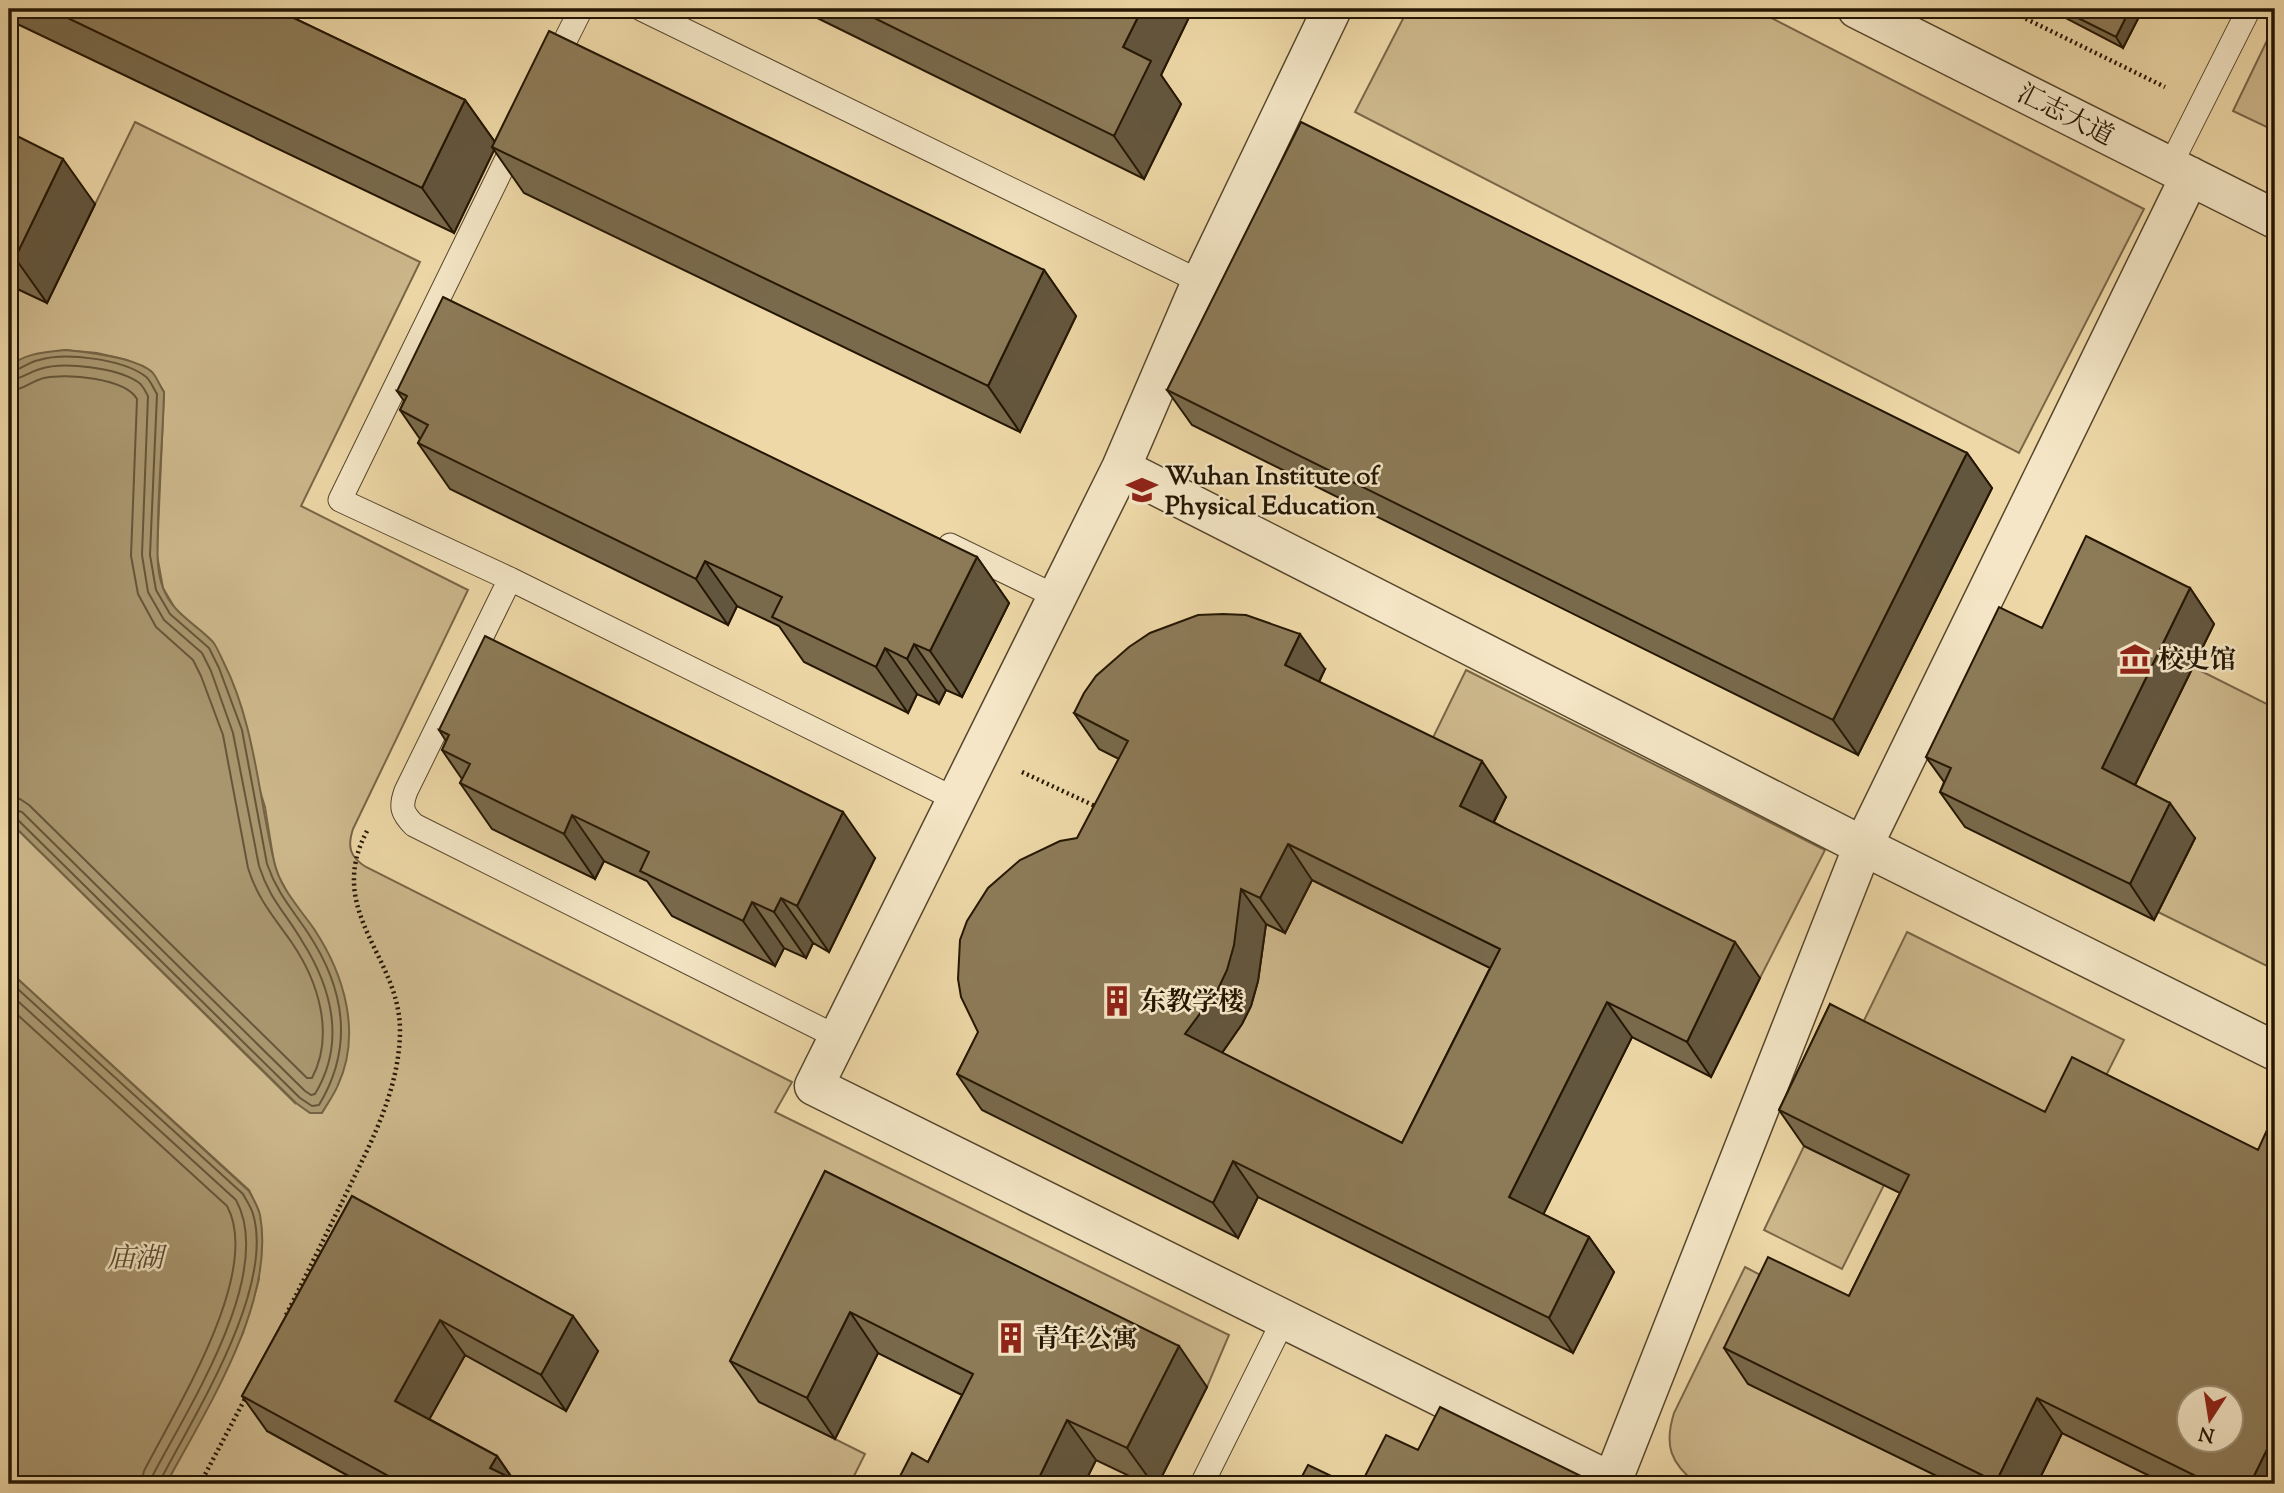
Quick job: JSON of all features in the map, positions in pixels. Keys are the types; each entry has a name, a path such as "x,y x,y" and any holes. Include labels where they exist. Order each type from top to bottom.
{"street":[{"path":"1332,9 1201,282 1121,468 814,1086 1614,1483 1863,846 2180,171"},
{"name":"汇志大道","path":"1857,9 2275,219"},
{"path":"1121,468 1863,846 2275,1051"}],"lane":[{"path":"545,81 581,9"},
{"path":"640,9 1201,282"},
{"path":"2180,171 2201,105 2249,9"},
{"path":"527,117 340,499 510,579 957,800"},
{"path":"438,299 463,311"},
{"path":"924,533 1057,597"},
{"path":"510,579 402,800 404,814 414,825 839,1038"},
{"path":"1202,1484 1284,1319"}],"path":[{"path":"2006,9 2201,105"},
{"path":"980,752 1106,811"},
{"path":"284,1321 373,1139 389,1100 397,1070 400,1031 398,1003 363,926 354,886 358,855 370,826 402,800"},
{"path":"200,1484 247,1394"}],"shaded area":[{"path":"1408,9 1754,9 2144,209 2019,453 1355,112"},
{"path":"2275,24 2275,131 2233,111"},
{"path":"135,122 420,262 301,506 468,590 353,829 350,846 356,859 366,867 792,1082 775,1112 1229,1335 1207,1387 853,1212 759,1401 865,1454 850,1484 508,1484 420,1436 465,1355 566,1410 377,1231 267,1431 363,1484 166,1484 220,1383 243,1333 259,1279 259,1212 249,1190 9,971 9,821 295,1103 328,954 314,929 293,903 279,877 274,863 265,807 214,644 176,610 163,588 157,555 164,392 151,371 127,360 97,353 65,350 15,362 9,367 9,285 47,303"},
{"path":"2193,667 2275,708 2275,970 2158,912 2195,838 2126,803"},
{"path":"1466,670 1825,850 1760,978 1525,984 1427,1179 1218,1053 1251,917 1285,933 1312,880 1435,940 1424,756"},
{"path":"1907,932 2124,1040 2070,1147 1855,1039"},
{"path":"1804,1146 1884,1185 1842,1269 1764,1230"},
{"path":"1745,1267 1793,1292 1953,1484 1697,1484 1681,1469 1675,1461 1670,1444 1674,1413"},
{"path":"2074,1409 2166,1484 2037,1484"}],"water":[{"path":"65,350 111,356 136,363 153,373 164,392 157,546 160,580 172,604 214,644 234,685 249,734 277,871 285,889 325,946 341,984 346,1004 349,1045 345,1065 336,1089 322,1113 310,1113 296,1103 9,821 9,367 28,356"},
{"name":"庙湖","path":"9,971 249,1191 260,1215 262,1249 258,1283 248,1319 218,1389 166,1484 9,1484"}],"building":[{"path":"49,9 275,9 465,100 422,188"},
{"path":"856,9 1142,9 1123,47 1151,61 1114,136"},
{"path":"2060,9 2130,9 2116,37"},
{"path":"549,31 1044,270 988,386 492,147"},
{"path":"1301,122 1967,453 1833,720 1167,390"},
{"path":"9,132 63,159 15,258 9,255"},
{"path":"443,297 977,557 930,651 914,644 907,659 885,648 876,667 772,617 782,597 705,561 696,579 418,443 428,425 400,410 407,396 397,391"},
{"path":"2086,536 2190,588 2102,768 2170,803 2130,884 1940,792 1951,768 1926,757 1999,607 2042,628"},
{"name":"东教学楼","path":"1198,615 1246,615 1300,634 1285,665 1482,761 1460,806 1735,942 1687,1042 1607,1002 1509,1197 1589,1237 1549,1318 1233,1161 1213,1203 957,1074 978,1032 961,997 958,979 960,940 967,921 988,888 1020,860 1060,841 1077,838 1128,741 1074,713 1084,693 1096,676 1129,647 1150,633","holes":["1288,844 1500,949 1402,1143 1185,1034 1218,989 1227,970 1234,945 1241,889 1260,898"]},
{"path":"485,636 843,812 797,906 781,898 774,912 752,902 743,921 640,871 649,852 572,815 564,834 460,783 470,764 442,750 449,735 439,730"},
{"path":"1830,1004 2045,1112 2072,1057 2258,1150 2267,1130 2275,1134 2275,1433 2250,1484 2212,1484 2037,1398 1996,1482 1724,1348 1768,1257 1849,1296 1909,1175 1779,1110"},
{"name":"青年公寓","path":"825,1171 1179,1346 1127,1448 1067,1420 1036,1484 896,1484 912,1453 928,1462 973,1374 850,1312 807,1398 730,1361"},
{"path":"352,1196 573,1316 541,1375 440,1320 395,1401 497,1456 490,1468 523,1484 403,1484 242,1396"},
{"path":"1440,1407 1597,1484 1361,1484 1386,1435 1418,1450"},
{"path":"1308,1465 1348,1484 1298,1484"}],"place":[{"name":"Wuhan Institute of Physical Education","path":"1142,490"},
{"name":"校史馆","path":"2135,659"},
{"name":"东教学楼","path":"1117,1001"},
{"name":"青年公寓","path":"1011,1338"}]}
